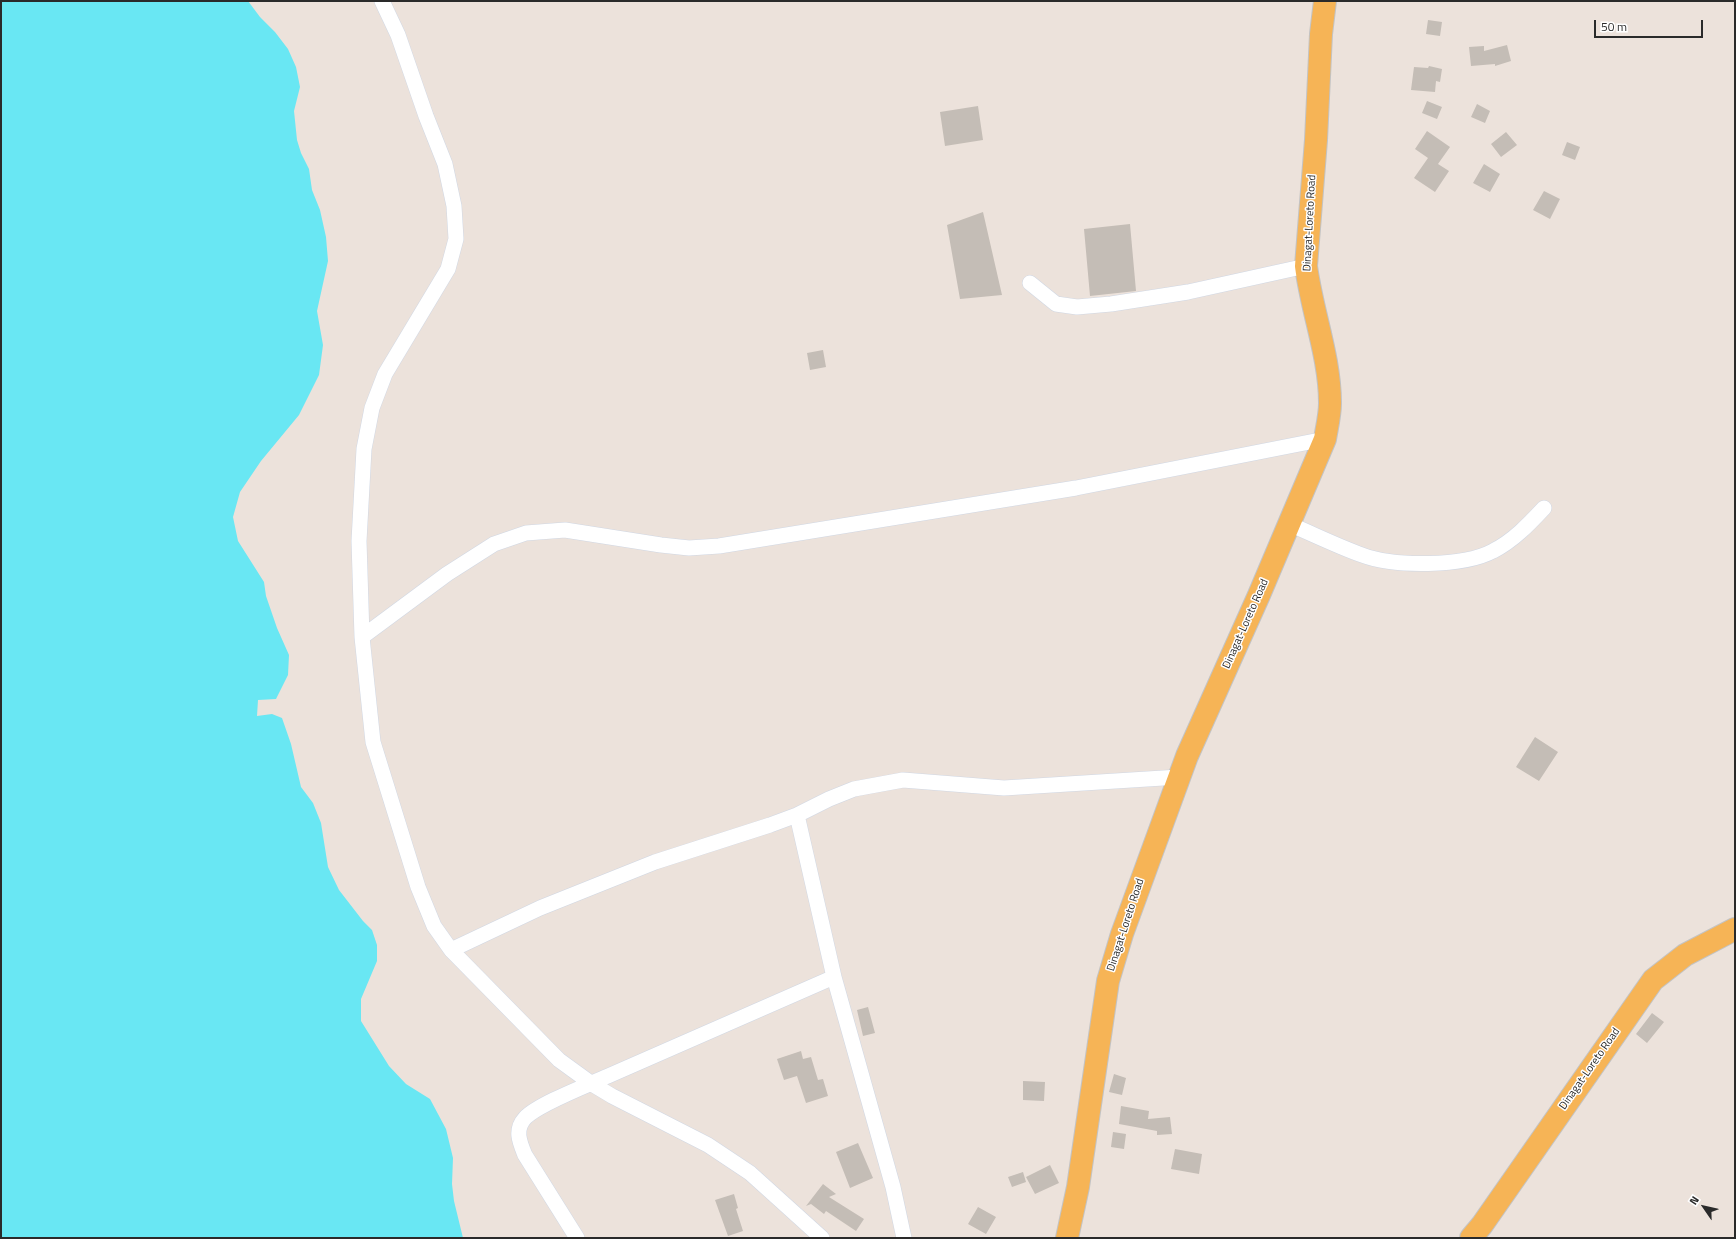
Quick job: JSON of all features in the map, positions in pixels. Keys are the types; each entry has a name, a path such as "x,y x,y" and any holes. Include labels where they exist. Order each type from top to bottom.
{"main road":[{"name":"Dinagat-Loreto Road","path":"1067,1238 1078,1187 1108,981 1122,934 1187,756 1259,595 1324,439 1329,420 1330,403 1328,380 1306,266 1316,140 1321,34 1325,1"},
{"name":"Dinagat-Loreto Road","path":"1471,1238 1482,1225 1653,980 1685,955 1735,928"}],"street":[{"path":"382,1 398,36 423,110 445,164 454,206 456,239 448,269 385,374 372,408 364,449 359,541 362,637 373,742 418,887 434,926 451,950 559,1060 592,1084 657,1120 708,1145 750,1173 822,1238"},
{"path":"1030,283 1056,304 1077,307 1111,304 1188,292 1306,266"},
{"path":"362,637 447,574 494,544 526,533 565,530 689,548 719,546 1076,488 1324,439"},
{"path":"1289,524 1363,556 1389,561 1429,563 1468,560 1493,551 1525,528 1544,508"},
{"path":"451,950 540,908 655,862 770,825 797,815 829,799 854,789 903,780 1004,788 1179,777"},
{"path":"797,815 834,977 893,1188 904,1238"},
{"path":"577,1238 525,1155 519,1141 519,1129 524,1120 533,1111 834,977"}],"water":[{"path":"1,1 248,1 288,49 296,67 300,87 294,111 297,140 301,153 309,169 312,190 320,210 326,237 328,261 317,311 323,345 319,375 299,415 261,461 240,492 233,517 238,541 264,582 266,596 277,628 289,655 288,675 276,699 258,700 257,716 272,714 282,718 291,744 301,787 313,803 321,823 328,867 339,890 363,921 372,930 377,945 377,961 361,999 361,1021 389,1066 406,1084 430,1099 446,1129 453,1158 452,1184 454,1201 463,1238 1,1238"}],"building":[{"path":"1428,20 1442,22 1440,36 1426,34"},
{"path":"1507,45 1511,61 1495,66 1495,64 1471,66 1469,47 1484,46 1484,51"},
{"path":"1429,66 1442,69 1440,82 1436,81 1435,92 1411,90 1414,67 1428,68"},
{"path":"1427,101 1442,107 1437,119 1422,113"},
{"path":"1477,104 1490,111 1485,123 1471,117"},
{"path":"978,106 983,140 945,146 940,112"},
{"path":"1427,131 1450,147 1438,164 1449,171 1435,192 1414,178 1428,158 1415,149"},
{"path":"1506,132 1517,145 1501,157 1491,144"},
{"path":"1567,142 1580,147 1575,160 1562,155"},
{"path":"1484,164 1500,174 1490,192 1473,183"},
{"path":"1544,191 1560,199 1550,219 1533,210"},
{"path":"983,212 1002,295 960,299 947,225"},
{"path":"1130,224 1136,291 1090,296 1084,229"},
{"path":"823,350 826,367 810,370 807,353"},
{"path":"1535,737 1558,752 1539,781 1516,767"},
{"path":"868,1007 875,1033 863,1036 857,1010"},
{"path":"1652,1013 1664,1022 1647,1043 1636,1034"},
{"path":"801,1051 803,1059 811,1057 818,1080 823,1079 828,1096 806,1103 797,1076 784,1080 777,1059"},
{"path":"1114,1074 1126,1078 1122,1095 1109,1092"},
{"path":"1023,1081 1045,1082 1044,1101 1023,1100"},
{"path":"1121,1106 1149,1111 1148,1119 1170,1117 1172,1134 1157,1135 1157,1131 1119,1124"},
{"path":"1113,1132 1126,1134 1124,1149 1111,1147"},
{"path":"858,1143 873,1178 850,1188 836,1152"},
{"path":"1175,1149 1202,1154 1199,1174 1171,1169"},
{"path":"1050,1165 1059,1183 1035,1194 1026,1177"},
{"path":"1023,1172 1026,1182 1012,1187 1008,1177"},
{"path":"823,1184 836,1194 829,1197 864,1219 856,1231 826,1211 824,1214 811,1204 806,1206"},
{"path":"734,1194 738,1208 736,1209 743,1231 728,1236 715,1200"},
{"path":"978,1207 996,1217 986,1234 968,1224"}]}
